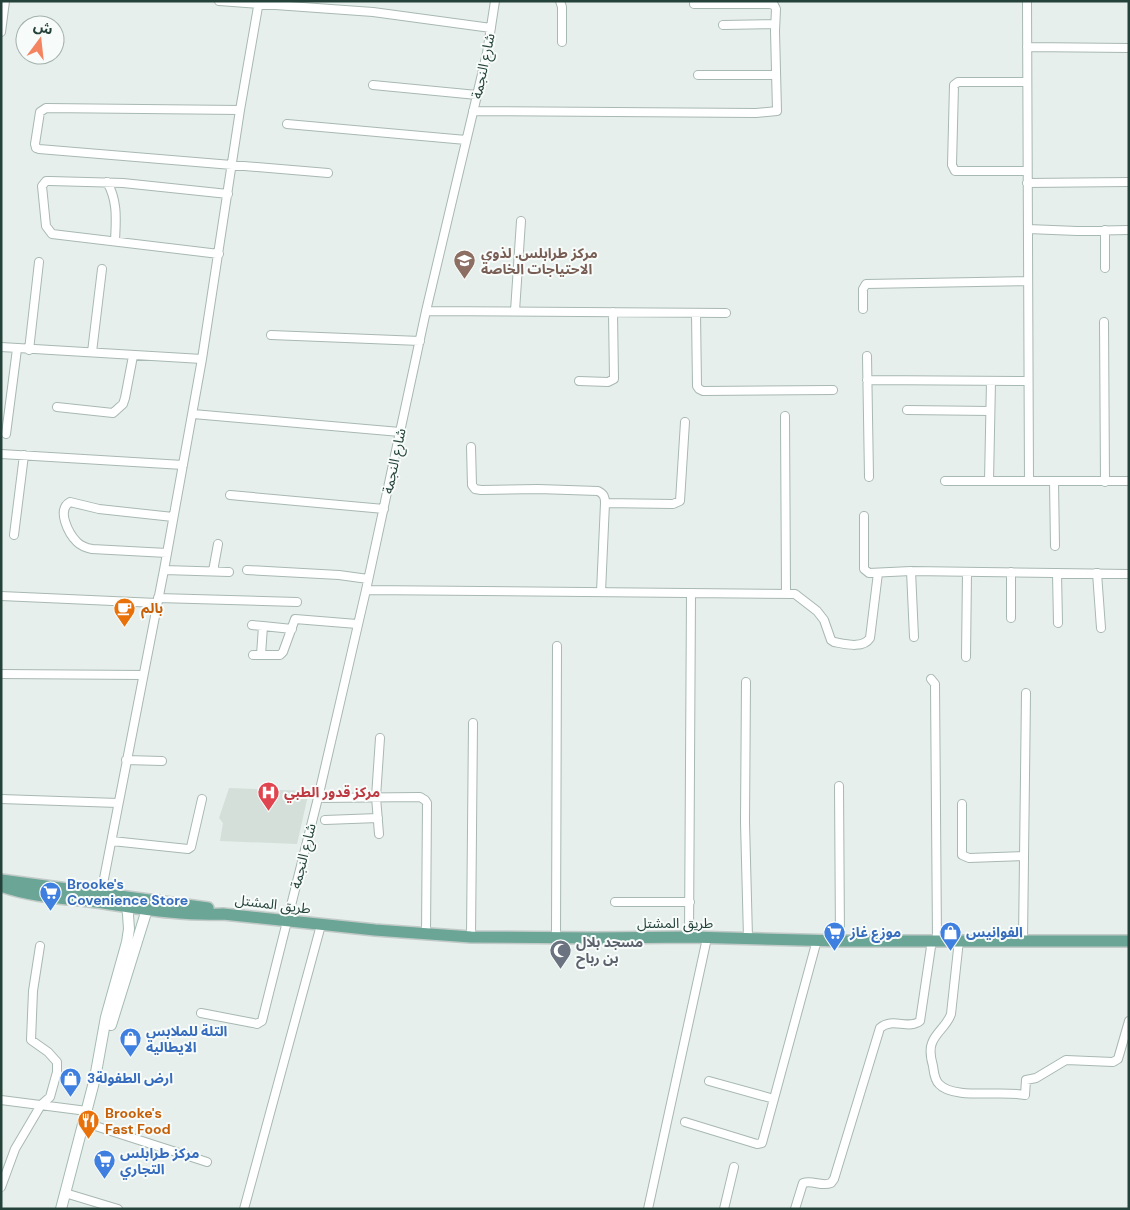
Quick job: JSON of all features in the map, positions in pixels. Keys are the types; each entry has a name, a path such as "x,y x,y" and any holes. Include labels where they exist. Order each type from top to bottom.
{"main road":[{"name":"طريق المشتل","path":"1,880 101,894 127,902"},
{"name":"طريق المشتل","path":"1,886 34,894 148,905 212,908 223,914 426,935 596,938 689,937 840,941 1129,941"},
{"path":"61,1209 100,1056 106,1017 127,942 129,930 127,902"},
{"path":"100,1056 123,989 148,905"}],"street":[{"path":"1,32 5,1"},
{"path":"219,1 259,2 374,12 491,28"},
{"name":"شارع النجمة","path":"201,1013 253,1024 262,1022 318,798 366,590 426,310 474,111 495,1"},
{"path":"560,1 562,7 562,42"},
{"path":"1027,1 1029,480"},
{"path":"101,894 193,414 240,110 259,2"},
{"path":"474,111 777,112 775,75 776,9 774,5 694,4"},
{"path":"723,25 775,24"},
{"path":"1027,47 1129,48"},
{"path":"698,75 775,75"},
{"path":"1027,82 958,82 954,85 952,164 955,170 1027,171"},
{"path":"373,85 477,95"},
{"path":"240,110 46,108 40,112 35,144 36,148 39,149 328,173"},
{"path":"287,124 466,140"},
{"path":"219,254 52,234 46,226 42,186 46,181 107,182 228,194"},
{"path":"107,182 113,194 115,206 114,241"},
{"path":"1028,182 1129,182"},
{"path":"515,311 521,221"},
{"path":"1028,229 1129,230"},
{"path":"1105,230 1105,268"},
{"path":"29,350 39,262"},
{"path":"92,352 102,269"},
{"path":"863,309 863,289 866,284 1028,281"},
{"path":"426,310 726,313"},
{"path":"579,381 608,382 614,379 613,312"},
{"path":"696,313 697,386 699,389 703,391 833,390"},
{"path":"1104,322 1105,482"},
{"path":"271,335 420,341"},
{"path":"1,347 202,360"},
{"path":"6,434 17,349"},
{"path":"57,407 113,413 123,404 133,356"},
{"path":"867,356 869,477"},
{"path":"867,380 1028,381"},
{"path":"989,481 991,381"},
{"path":"907,410 990,411"},
{"path":"193,414 400,432"},
{"path":"785,416 786,593"},
{"path":"605,504 673,504 680,501 685,422"},
{"path":"472,447 472,485 475,489 598,491 605,497 602,592"},
{"path":"1,454 183,465"},
{"path":"14,534 24,455"},
{"path":"945,481 1129,481"},
{"path":"1054,481 1055,546"},
{"path":"230,495 384,509"},
{"path":"166,553 92,550 86,548 77,542 68,527 64,516 64,508 70,502 99,509 173,517"},
{"path":"864,516 864,569 868,573 911,571 1129,574"},
{"path":"213,572 218,544"},
{"path":"164,570 229,572"},
{"path":"248,570 339,575 368,579"},
{"path":"911,571 914,637"},
{"path":"966,572 966,658"},
{"path":"1011,572 1011,618"},
{"path":"1057,573 1058,623"},
{"path":"1097,573 1101,628"},
{"path":"366,590 786,593 795,594 817,611 824,620 831,640 834,642 864,644 870,638 878,574"},
{"path":"689,937 691,593"},
{"path":"1,596 297,602"},
{"path":"263,626 257,655 280,655 283,652 295,619 358,624"},
{"path":"252,625 292,629"},
{"path":"556,937 557,646"},
{"path":"1,674 143,675"},
{"path":"795,1209 803,1183 827,1185 834,1179 880,1028 889,1023 913,1024 920,1022 935,940 938,784 936,684 931,679"},
{"path":"746,682 745,822 748,938"},
{"path":"1023,941 1026,693"},
{"path":"470,937 473,723"},
{"path":"379,834 376,797 380,738"},
{"path":"126,760 162,761"},
{"path":"839,786 840,941"},
{"path":"318,798 420,797 425,800 427,803 426,935"},
{"path":"1,799 118,804"},
{"path":"112,841 188,849 191,847 202,799"},
{"path":"962,804 962,855 969,858 1024,856"},
{"path":"325,820 378,818"},
{"path":"615,902 690,902"},
{"path":"244,1209 321,925"},
{"path":"648,1209 707,938"},
{"path":"685,1122 757,1144 762,1143 817,940"},
{"path":"959,940 949,1020 932,1043 930,1050 935,1077 939,1084 946,1089 968,1094 994,1092 1025,1095 1026,1080 1036,1078 1066,1060 1113,1062 1118,1059 1129,1021"},
{"path":"1,1187 15,1149 41,1105 50,1097 57,1072 57,1062 48,1052 31,1040 33,991 40,946"},
{"path":"709,1082 774,1098"},
{"path":"1,1100 87,1111"},
{"path":"83,1122 207,1162"},
{"path":"724,1209 734,1167"},
{"path":"65,1193 118,1209"}],"shaded area":[{"path":"229,788 309,791 297,844 220,841 223,823 219,818"}],"place":[{"name":"مركز طرابلس. لذوي الاحتياجات الخاصة","path":"465,280"},
{"name":"بالم","path":"125,627"},
{"name":"مركز قدور الطبي","path":"268,811"},
{"name":"Brooke's Covenience Store","path":"51,911"},
{"name":"موزع غاز","path":"834,951"},
{"name":"الفوانيس","path":"950,951"},
{"name":"مسجد بلال بن رباح","path":"560,969"},
{"name":"التلة للملابس الايطالية","path":"130,1058"},
{"name":"ارض الطفولة3","path":"71,1097"},
{"name":"Brooke's Fast Food","path":"89,1140"},
{"name":"مركز طرابلس التجاري","path":"104,1180"}]}
